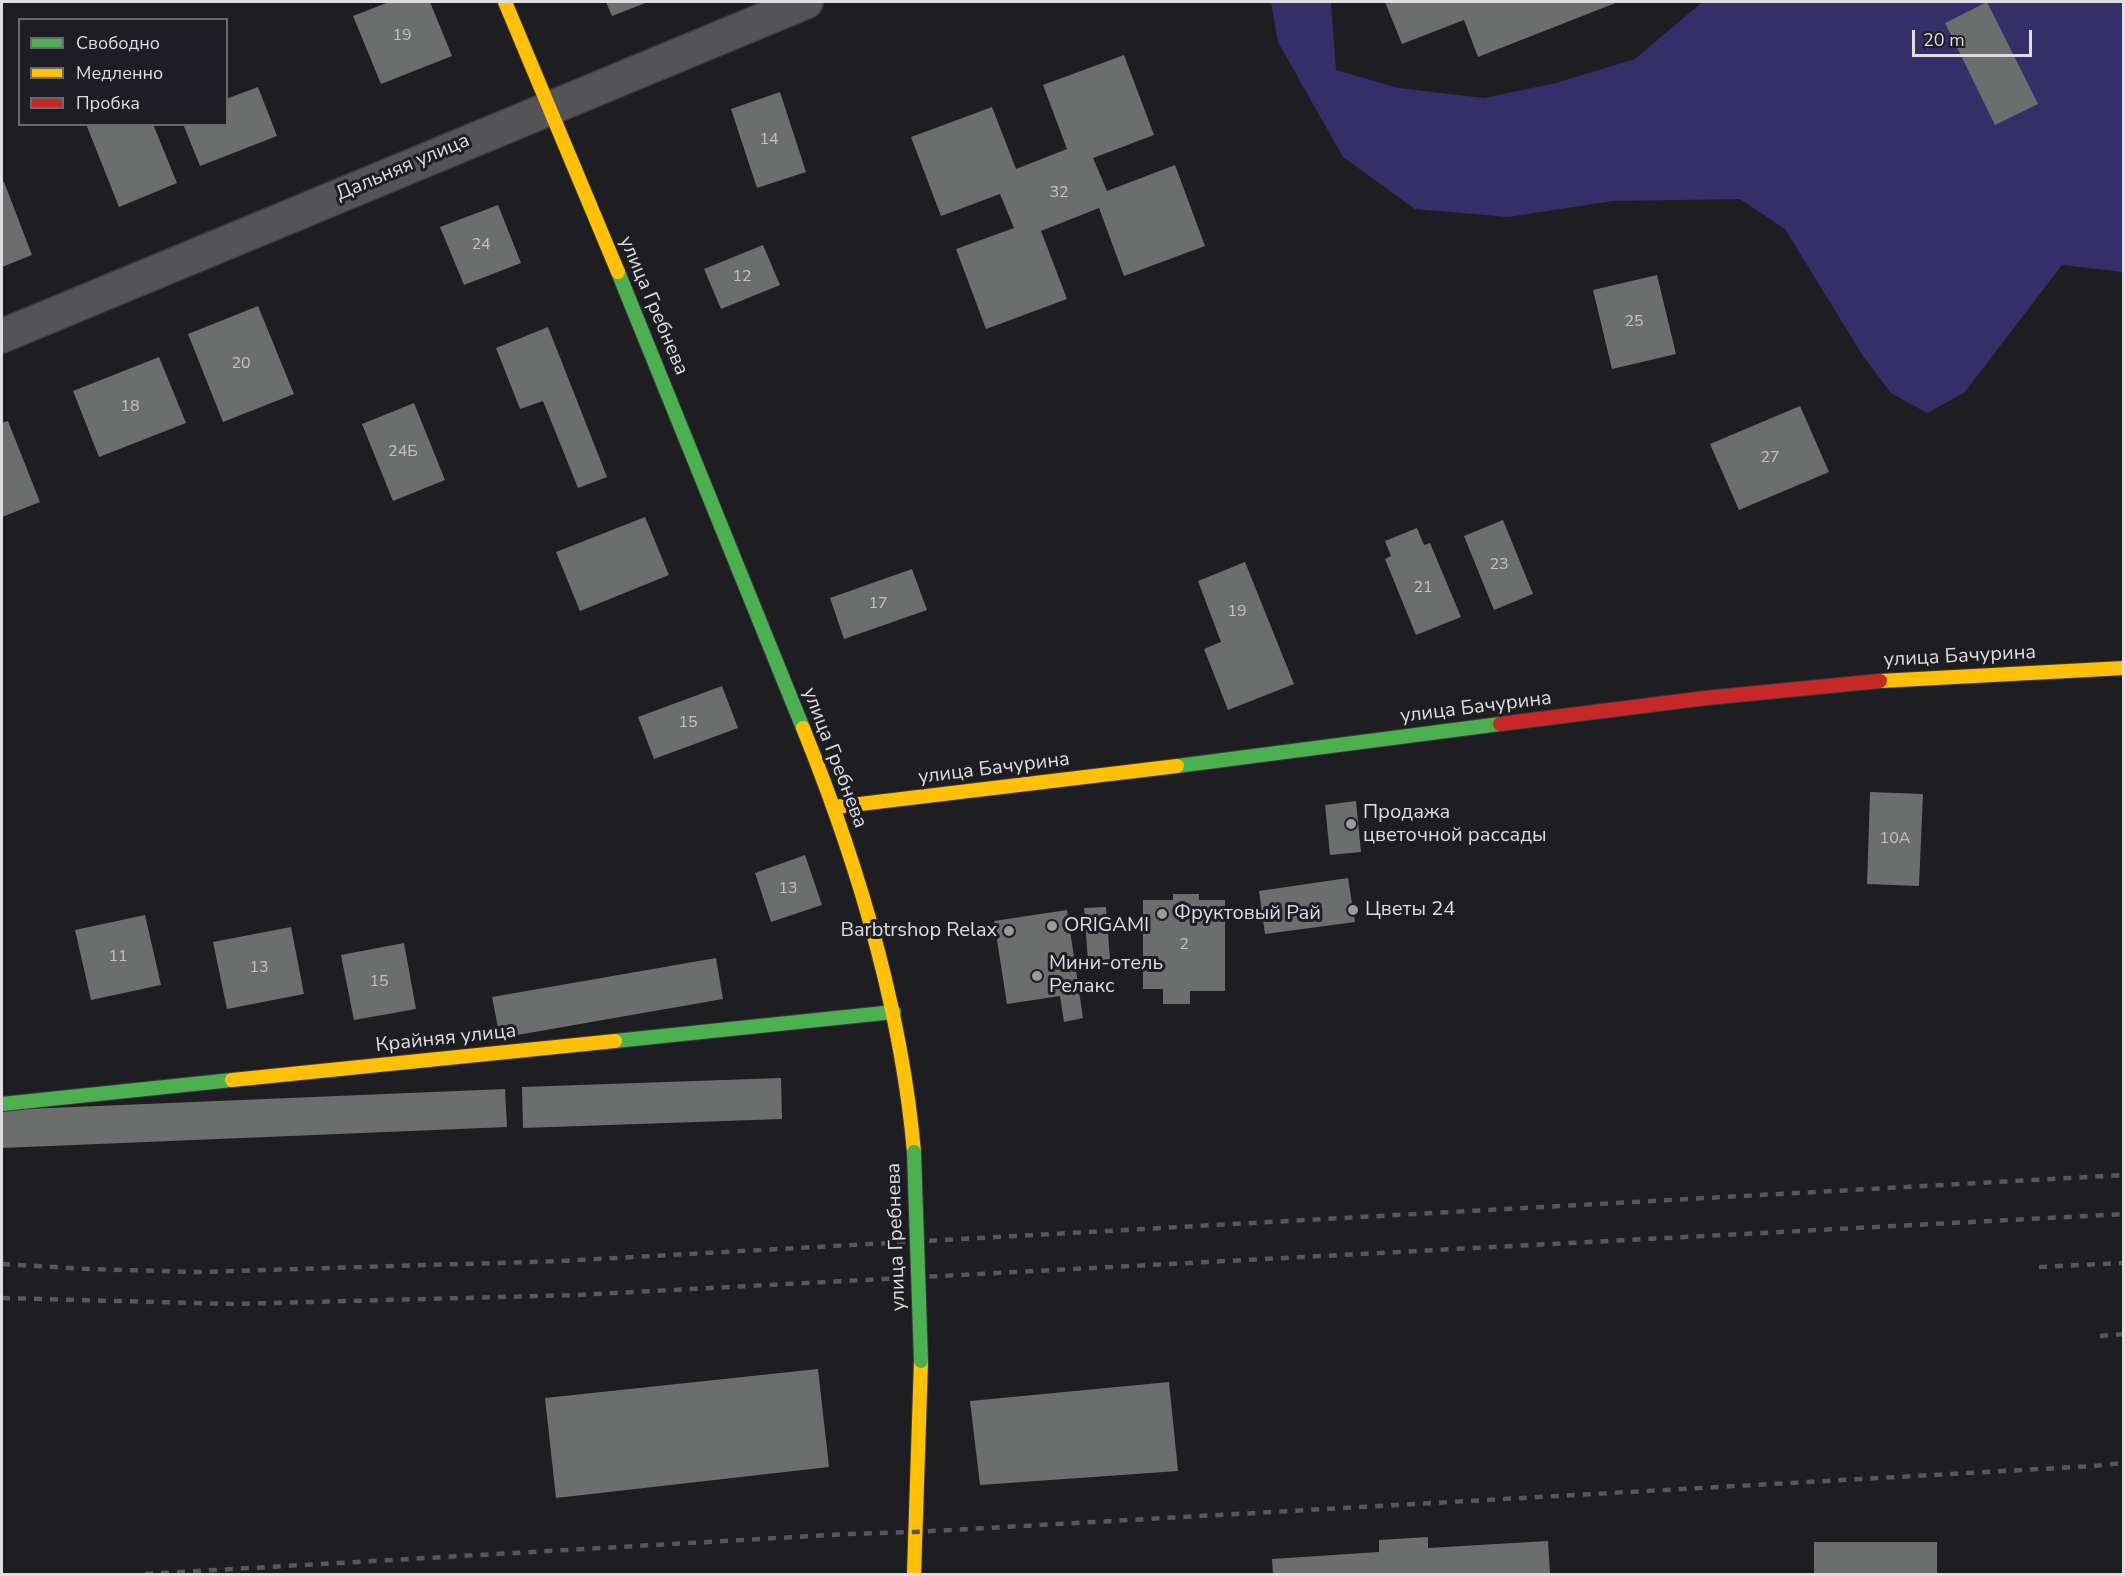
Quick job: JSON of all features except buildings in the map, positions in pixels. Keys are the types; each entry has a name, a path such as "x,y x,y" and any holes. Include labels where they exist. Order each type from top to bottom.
{"street":[{"name":"улица Гребнева","path":"505,2 668,392 835,807 894,1012 910,1108 914,1152 921,1361 914,1575"},
{"name":"Дальняя улица","path":"2,336 806,2"},
{"name":"улица Бачурина","path":"835,807 1717,697 1850,683 2124,668"},
{"name":"Крайняя улица","path":"2,1104 894,1012"}],"shaded area":[{"path":"1271,2 1331,2 1336,70 1398,88 1484,98 1556,83 1635,59 1701,2 2123,2 2123,272 2062,265 1964,393 1927,413 1891,393 1863,356 1785,229 1740,199 1613,201 1508,217 1415,209 1343,157 1278,42"}],"railway":[{"path":"2,1264 198,1272 561,1261 2124,1175"},
{"path":"2,1298 234,1304 577,1295 2124,1214"},
{"path":"2039,1267 2124,1263"},
{"path":"2100,1336 2124,1334"},
{"path":"145,1574 2124,1463"}],"traffic: fast":[{"path":"618,272 803,728"},
{"path":"1177,766 1500,724"},
{"path":"615,1041 894,1012"},
{"path":"2,1104 232,1080"},
{"path":"914,1152 921,1361"}],"traffic: slow":[{"path":"505,2 618,272"},
{"path":"1880,681 2124,668"},
{"path":"803,728 842,831 874,936 899,1043 914,1152"},
{"path":"835,807 1177,766"},
{"path":"232,1080 615,1041"},
{"path":"914,1574 921,1361"}],"traffic: jam":[{"path":"1500,724 1706,698 1880,681"}],"place":[{"name":"Продажа цветочной рассады","path":"1351,824"},
{"name":"Цветы 24","path":"1353,910"},
{"name":"Фруктовый Рай","path":"1162,914"},
{"name":"ORIGAMI","path":"1052,926"},
{"name":"Barbtrshop Relax","path":"1009,931"},
{"name":"Мини-отель Релакс","path":"1037,976"}]}
